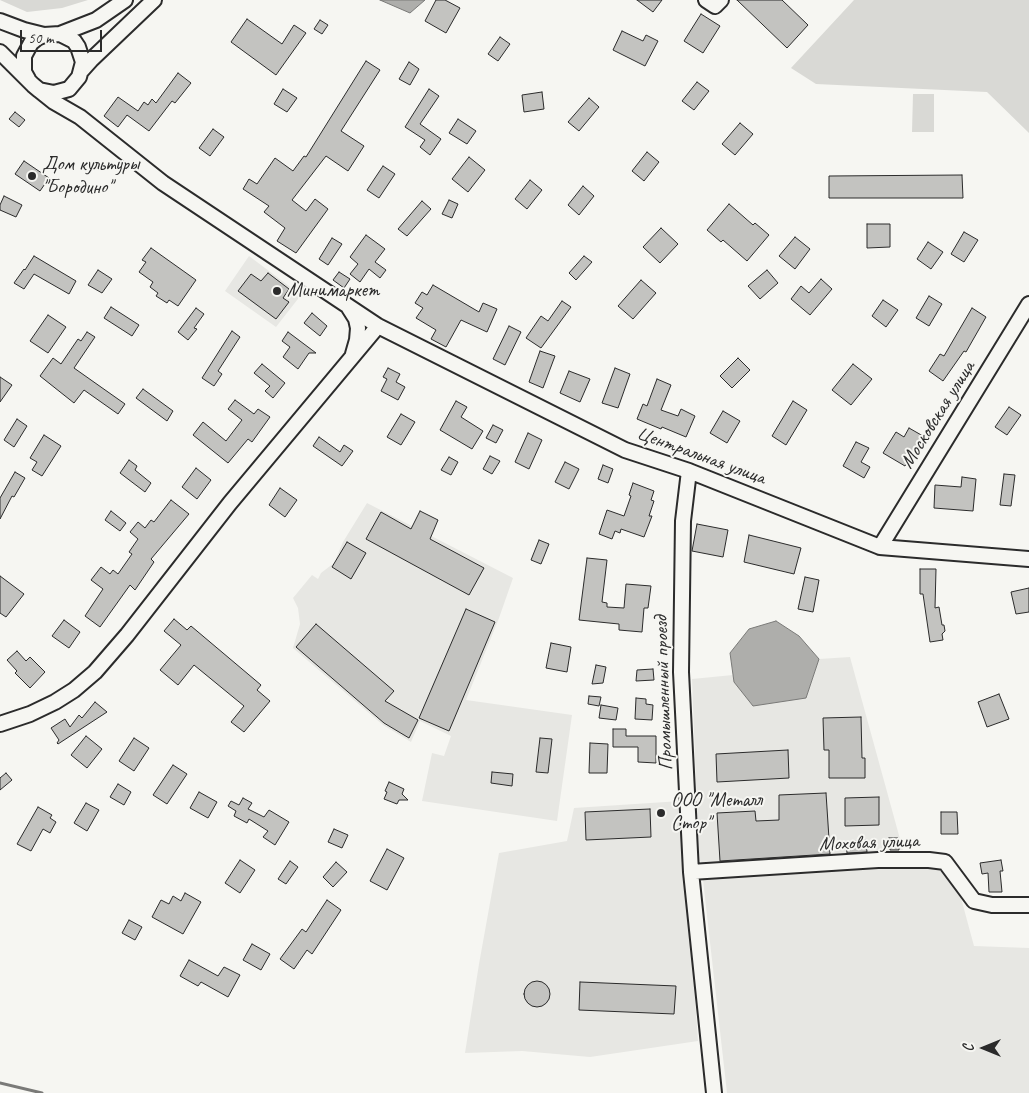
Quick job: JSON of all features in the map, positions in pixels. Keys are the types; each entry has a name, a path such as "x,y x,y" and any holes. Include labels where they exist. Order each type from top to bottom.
{"street":[{"path":"0,21 24,30 44,34 60,34 96,20 125,0"},
{"path":"80,116 75,107 74,99 75,84 82,70 90,60 154,0"},
{"path":"706,0 715,6 722,0"},
{"path":"28,79 23,64 27,49 31,43 44,34"},
{"path":"60,34 74,41 78,47 83,62 82,70"},
{"path":"0,52 39,90 54,93 69,89 75,84"},
{"name":"Центральная улица","path":"39,90 54,102 80,116 163,183 378,326 625,450 689,471 880,547 1029,559"},
{"path":"346,304 356,319 358,328 357,340 351,359"},
{"name":"Московская улица","path":"880,547 1029,304"},
{"path":"0,724 30,714 55,702 74,690 95,672 230,504 378,326"},
{"name":"Промышленный проезд","path":"689,471 682,521 681,672 692,872 714,1093"},
{"name":"Моховая улица","path":"692,872 878,860 929,860 944,862 974,901 992,906 1029,905"}],"shaded area":[{"path":"0,0 88,0 62,8 27,12"},
{"path":"380,0 425,0 410,13"},
{"path":"854,0 1029,0 1029,133 987,92 816,84 791,68"},
{"path":"913,94 934,94 934,132 912,132"},
{"path":"249,256 301,295 276,327 225,291"},
{"path":"367,503 513,578 466,700 572,715 557,821 422,801 432,753 444,756 451,736 420,721 411,742 383,725 293,648 300,624 298,608 293,598 312,575 318,579 321,573 334,563 343,542"},
{"path":"776,621 799,636 819,659 806,698 753,706 734,682 730,653 749,629"},
{"path":"850,657 903,850 705,866 699,860 692,679 733,675 734,682 806,698 819,659"},
{"path":"681,801 698,1041 590,1057 522,1051 465,1053 499,853 567,841 574,808"},
{"path":"914,865 945,870 961,898 974,946 1029,948 1029,1093 727,1093 703,880"}],"building":[{"path":"436,0 445,0 460,8 446,33 425,21"},
{"path":"637,0 662,0 653,12"},
{"path":"737,0 782,0 808,25 787,48"},
{"path":"701,14 720,26 703,53 684,41"},
{"path":"247,19 282,44 294,25 306,33 276,75 231,42"},
{"path":"320,20 328,25 322,34 314,29"},
{"path":"622,31 643,41 646,35 658,41 645,66 613,50"},
{"path":"500,37 510,44 498,61 488,54"},
{"path":"366,61 380,70 341,131 364,146 348,171 326,156 292,200 306,211 315,199 328,209 296,253 277,241 285,228 264,212 269,206 243,189 249,179 257,184 275,158 293,171 304,156 306,157"},
{"path":"409,62 419,69 410,85 399,79"},
{"path":"178,73 191,83 175,103 172,101 149,131 127,115 118,127 104,116 118,97 138,111 144,102 148,105 152,99 156,103"},
{"path":"697,82 709,91 694,110 682,101"},
{"path":"283,89 297,98 287,112 274,104"},
{"path":"429,89 439,96 420,124 441,139 430,155 420,147 425,140 405,127"},
{"path":"542,92 544,109 524,112 522,95"},
{"path":"589,98 599,107 579,131 568,122"},
{"path":"15,112 25,120 19,127 9,119"},
{"path":"458,119 476,131 467,144 449,133"},
{"path":"740,123 753,134 735,155 722,144"},
{"path":"213,129 224,137 210,156 199,148"},
{"path":"647,152 659,162 644,181 632,171"},
{"path":"469,157 485,170 468,192 452,179"},
{"name":"Дом культуры \"Бородино\"","path":"24,161 49,178 40,191 15,174"},
{"path":"383,166 395,174 379,198 367,190"},
{"path":"962,175 963,198 829,198 829,176"},
{"path":"530,180 542,190 527,209 515,199"},
{"path":"583,186 594,196 579,215 568,205"},
{"path":"4,196 22,205 16,217 0,210"},
{"path":"449,200 458,204 452,218 442,214"},
{"path":"422,201 431,209 407,236 398,229"},
{"path":"729,204 753,225 755,223 769,235 747,261 723,240 721,242 707,230"},
{"path":"867,224 890,224 890,247 867,248"},
{"path":"661,228 678,244 660,263 643,247"},
{"path":"964,232 978,240 964,262 951,254"},
{"path":"366,235 385,249 375,262 386,270 380,278 369,269 360,282 350,274 358,264 350,257"},
{"path":"795,237 810,249 795,269 779,256"},
{"path":"332,238 342,244 328,265 319,259"},
{"path":"928,242 943,252 931,269 917,259"},
{"path":"151,248 196,280 178,306 169,300 167,303 156,296 158,293 150,287 153,282 139,272 146,262 142,260"},
{"path":"34,256 76,281 69,294 34,274 24,289 14,283"},
{"path":"584,256 592,262 576,280 569,273"},
{"path":"98,270 112,279 102,293 88,285"},
{"path":"767,270 778,283 760,299 748,286"},
{"path":"339,272 350,279 344,288 333,280"},
{"path":"268,273 289,289 283,298 289,302 276,319 238,291 251,274 261,281"},
{"path":"821,279 832,289 810,315 791,299 801,286 809,293"},
{"path":"641,280 656,293 633,319 618,306"},
{"path":"433,285 479,312 483,303 497,309 487,332 461,320 446,347 431,339 436,330 416,318 423,308 415,303 422,292 427,295"},
{"path":"929,296 942,304 929,326 916,318"},
{"path":"883,300 898,310 886,327 872,316"},
{"path":"562,301 571,307 541,348 526,338 541,316 548,321"},
{"path":"111,307 139,325 132,336 104,318"},
{"path":"196,308 204,314 194,328 197,329 188,340 178,332"},
{"path":"972,308 986,317 966,352 964,351 943,381 929,371 940,354 944,356"},
{"path":"312,313 327,326 320,336 304,323"},
{"path":"48,315 66,327 48,353 30,341"},
{"path":"509,326 521,332 505,365 493,359"},
{"path":"232,331 240,337 218,371 222,374 214,386 202,378"},
{"path":"87,332 95,337 74,368 125,404 118,414 84,390 74,403 40,376 53,358 61,364 78,339 81,341"},
{"path":"288,332 316,353 309,353 298,369 283,357 290,347 282,341"},
{"path":"540,351 555,356 543,388 529,382"},
{"path":"738,358 750,370 732,388 720,376"},
{"path":"262,364 285,383 273,398 265,391 270,386 254,373"},
{"path":"853,364 872,379 851,405 832,390"},
{"path":"388,368 400,374 396,382 405,387 398,400 381,391 387,379 383,377"},
{"path":"615,368 630,374 618,408 602,403"},
{"path":"569,371 590,379 580,402 560,393"},
{"path":"0,377 12,385 0,402"},
{"path":"657,379 671,385 661,410 678,416 681,409 695,416 686,437 637,419 643,404 647,406"},
{"path":"143,389 173,411 167,421 136,398"},
{"path":"235,400 254,414 258,409 270,417 252,442 248,439 228,463 193,435 203,422 226,441 242,420 228,409"},
{"path":"456,401 467,407 461,417 483,431 472,449 440,430"},
{"path":"793,401 807,410 786,445 772,436"},
{"path":"1009,407 1021,415 1007,435 995,427"},
{"path":"723,411 740,421 727,443 710,433"},
{"path":"401,414 415,422 401,445 387,437"},
{"path":"17,419 27,426 14,447 4,440"},
{"path":"493,425 503,430 496,443 486,438"},
{"path":"909,428 923,436 905,466 883,453 896,432 904,437"},
{"path":"528,433 542,440 529,469 515,462"},
{"path":"44,435 61,446 42,476 32,470 37,462 30,458"},
{"path":"319,437 340,452 344,445 353,451 342,466 313,446"},
{"path":"856,442 869,448 861,462 870,467 864,478 843,466"},
{"path":"490,456 500,461 492,474 483,469"},
{"path":"449,457 458,462 451,475 441,470"},
{"path":"129,460 137,466 135,470 151,483 145,492 120,473"},
{"path":"565,462 579,469 569,489 555,482"},
{"path":"603,465 613,469 608,483 598,479"},
{"path":"196,468 211,480 197,499 182,487"},
{"path":"15,472 25,478 14,497 12,496 0,519 0,498"},
{"path":"1004,474 1015,475 1011,506 1000,505"},
{"path":"962,477 976,479 973,511 934,508 935,485 961,487"},
{"path":"633,483 654,491 651,500 654,501 649,516 652,516 644,537 621,529 620,533 615,531 612,539 599,534 607,510 624,516"},
{"path":"280,488 297,500 285,517 269,505"},
{"path":"171,500 189,514 151,559 154,562 135,590 130,585 100,627 85,616 103,589 91,580 101,567 110,574 113,570 118,574 132,554 129,552 138,539 130,532 138,522 145,528 151,520 154,522"},
{"path":"111,511 126,523 120,531 105,520"},
{"path":"420,511 438,520 430,539 484,568 469,595 366,539 381,512 411,529"},
{"path":"697,524 728,530 723,557 692,551"},
{"path":"749,535 801,548 794,574 744,562"},
{"path":"539,540 549,544 541,564 531,560"},
{"path":"347,542 366,553 351,579 332,567"},
{"path":"587,558 607,560 602,602 607,603 607,607 624,608 626,584 651,586 648,608 644,608 642,632 619,630 619,624 579,620"},
{"path":"920,569 936,569 935,608 939,607 942,625 944,625 943,640 930,642 923,594 920,594"},
{"path":"0,576 24,594 6,617 0,613"},
{"path":"805,577 819,580 813,612 798,609"},
{"path":"1029,588 1029,612 1016,614 1011,592"},
{"path":"466,609 495,622 449,731 419,718"},
{"path":"174,619 187,630 191,626 261,685 257,690 270,701 244,732 231,722 244,706 194,665 178,685 160,670 181,645 164,631"},
{"path":"64,620 80,632 69,648 52,636"},
{"path":"316,624 394,691 385,701 418,720 409,738 384,723 296,647"},
{"path":"551,643 571,647 567,672 546,668"},
{"path":"17,651 26,661 30,657 45,672 30,688 15,673 17,671 7,660"},
{"path":"596,665 606,667 603,683 592,684"},
{"path":"653,669 654,680 636,681 637,670"},
{"path":"999,694 1009,719 987,727 978,702"},
{"path":"589,696 601,697 599,706 588,704"},
{"path":"636,698 646,699 646,704 653,705 652,720 635,719"},
{"path":"95,702 107,712 58,744 59,740 51,728 65,719 70,727 79,715 82,718"},
{"path":"601,705 618,708 616,720 599,718"},
{"path":"861,717 862,758 865,758 865,778 829,778 829,750 824,750 823,718"},
{"path":"613,729 626,729 626,736 656,736 656,763 638,762 638,747 613,747"},
{"path":"86,736 102,749 87,768 71,755"},
{"path":"134,738 149,748 134,771 119,761"},
{"path":"540,738 552,739 548,773 536,772"},
{"path":"590,743 608,744 607,773 589,773"},
{"path":"788,750 789,778 717,782 716,754"},
{"path":"173,765 187,774 167,804 153,795"},
{"path":"492,772 513,774 512,786 491,783"},
{"path":"6,773 12,780 0,790 0,778"},
{"path":"389,782 404,789 402,794 408,800 399,800 397,804 384,799"},
{"path":"118,784 131,792 124,805 110,797"},
{"path":"199,792 217,802 208,818 190,808"},
{"path":"826,793 830,854 720,861 717,813 755,811 756,821 779,820 779,795"},
{"path":"879,797 879,825 845,826 845,798"},
{"path":"243,798 252,803 248,809 264,817 269,810 289,822 275,845 263,837 268,831 249,819 247,823 234,816 236,811 228,806 231,801 239,805"},
{"path":"86,803 99,810 87,831 74,823"},
{"path":"38,807 52,815 50,818 56,822 50,833 43,829 31,851 17,844"},
{"path":"650,809 651,837 586,840 585,812"},
{"path":"941,812 957,812 958,834 941,834"},
{"path":"334,829 348,835 342,848 328,842"},
{"path":"889,838 898,838 899,850 890,850"},
{"path":"866,840 867,852 847,853 846,842"},
{"path":"387,849 404,858 387,890 370,881"},
{"path":"240,860 255,870 240,893 225,883"},
{"path":"1001,860 1003,871 1000,871 1002,892 989,892 988,873 982,874 980,863"},
{"path":"290,861 298,867 286,884 278,879"},
{"path":"336,862 347,872 333,887 323,877"},
{"path":"185,893 201,902 183,934 152,917 161,900 169,904 173,896 181,901"},
{"path":"327,900 341,910 312,954 307,950 294,969 280,959 302,929 306,932"},
{"path":"129,920 142,927 135,940 122,933"},
{"path":"252,944 270,954 261,970 243,960"},
{"path":"189,960 218,976 224,967 240,975 228,997 201,982 198,986 180,976"},
{"path":"537,981 547,984 550,994 547,1004 537,1007 527,1004 524,994 527,984"},
{"path":"580,982 676,986 674,1014 579,1010"}],"waterway":[{"path":"0,1083 42,1093"}],"place":[{"name":"Дом культуры \"Бородино\"","path":"32,176"},
{"name":"Минимаркет","path":"277,291"},
{"name":"ООО \"Металл Стор\"","path":"661,813"}]}
